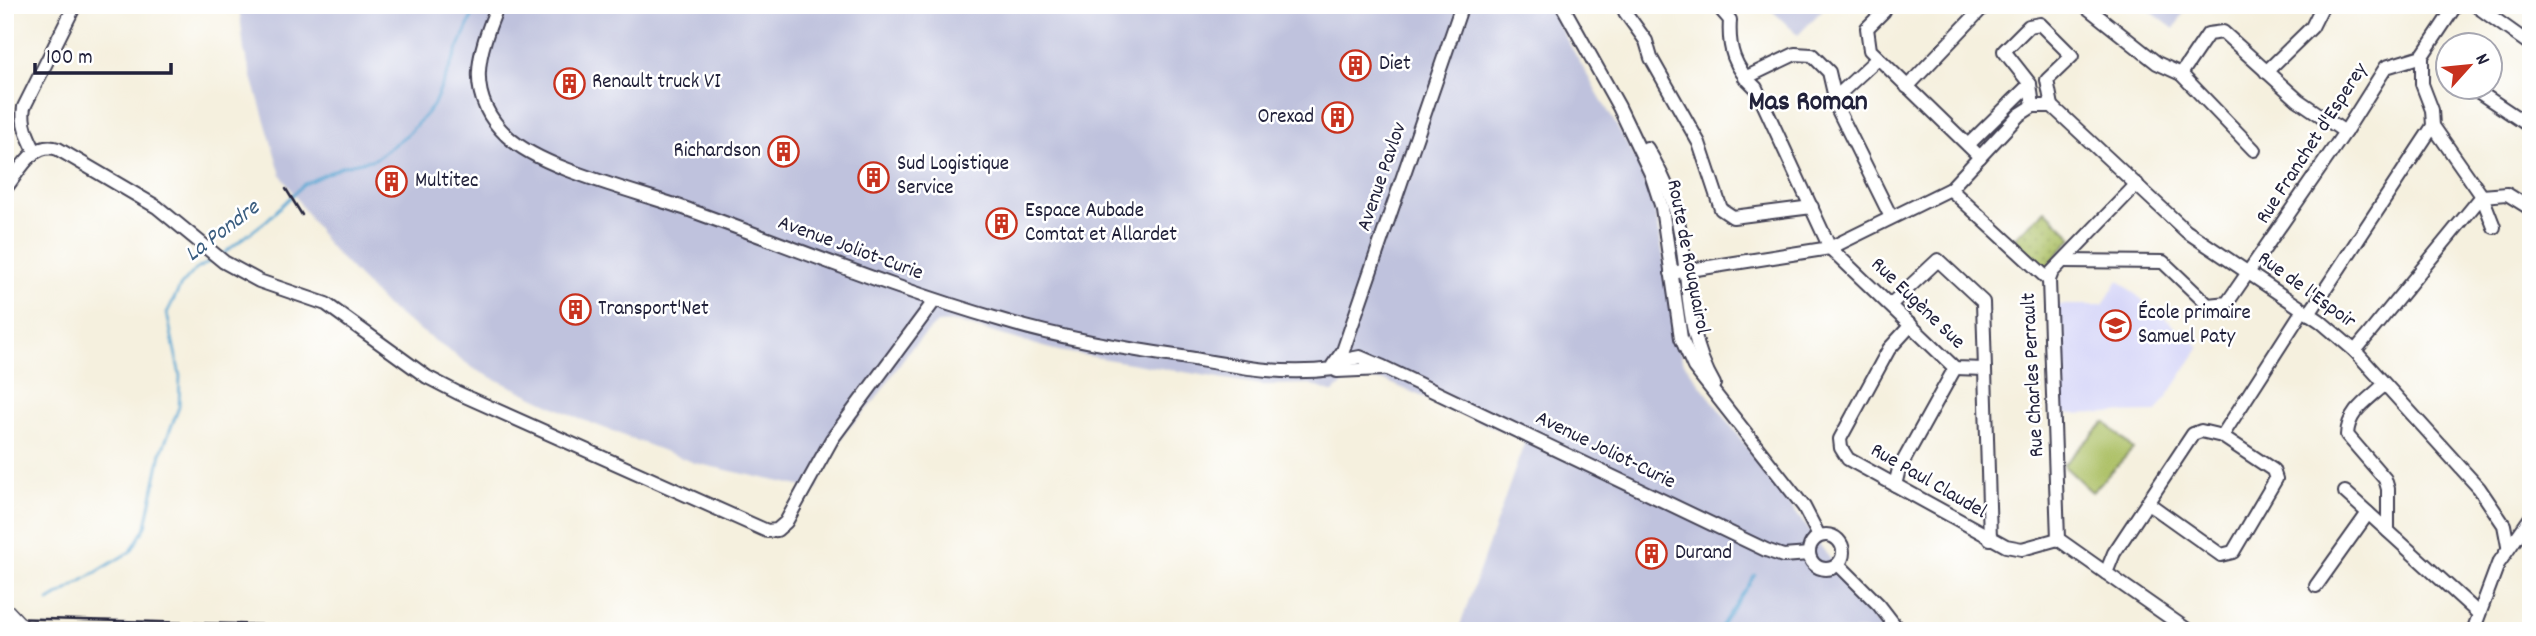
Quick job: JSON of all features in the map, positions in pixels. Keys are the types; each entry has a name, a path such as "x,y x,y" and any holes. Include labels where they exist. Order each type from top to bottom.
{"highway":[{"path":"5,612 23,631"}],"street":[{"path":"35,151 22,117 24,107 75,5"},
{"name":"Avenue Joliot-Curie","path":"498,5 482,43 477,64 478,80 487,109 515,143 545,161 935,300 1053,334 1280,373 1341,365 1360,357 1766,550 1783,556 1810,554"},
{"name":"Avenue Pavlov","path":"1341,365 1462,5"},
{"name":"Route de Rouquairol","path":"1562,5 1619,107 1646,145 1670,193 1678,218 1678,272 1692,332 1708,374 1728,408 1804,507 1819,536"},
{"path":"1626,5 1626,12 1646,41 1651,58 1699,143 1721,209 1733,217 1812,207"},
{"path":"1717,5 1730,20 1729,45 1745,78 1756,88 1830,248"},
{"path":"1879,5 1884,11 1867,28 1870,50 1980,157"},
{"path":"1907,87 1984,5"},
{"path":"2084,5 2157,63 2181,74 2254,150"},
{"path":"2266,72 2312,27 2323,5"},
{"path":"2456,5 2422,56 2422,84 2432,110 2433,126 2482,196 2494,227"},
{"path":"2476,5 2531,44"},
{"path":"2040,24 2072,56 2047,80 2042,106 2030,84 2004,51 2029,26 2040,24"},
{"path":"2181,74 2208,34 2223,32 2298,100 2345,132"},
{"path":"1745,78 1795,54 1812,55 1829,72 1838,110 1891,217"},
{"name":"Rue Franchet d'Esperey","path":"2064,261 2163,262 2208,305 2218,307 2227,303 2250,274 2386,67 2422,56"},
{"path":"1835,98 1878,58"},
{"path":"1968,145 2030,84"},
{"path":"2494,102 2531,127"},
{"path":"1678,272 1830,248 1950,189 2019,115 2042,106"},
{"name":"Rue de l'Espoir","path":"2042,106 2137,184 2186,231 2306,312 2355,351 2479,488 2504,525 2508,546"},
{"path":"2222,436 2433,126"},
{"path":"5,189 35,151 47,146 58,149 157,207 224,262 259,281 326,304 418,370 458,393 767,531 777,530 786,522 832,439 935,300"},
{"name":"Rue Charles Perrault","path":"2058,539 2049,280 2052,272 2137,184"},
{"path":"1950,189 2049,280"},
{"path":"2355,351 2482,196 2507,194 2531,209"},
{"name":"Rue Eugène Sue","path":"1830,248 1955,368 1985,369"},
{"path":"1890,305 1938,260 1983,302 1990,539"},
{"name":"Rue Paul Claudel","path":"1911,325 1889,349 1840,439 1841,449 1848,458 1990,539 2022,549 2058,539"},
{"path":"1895,485 1899,469 1955,368"},
{"path":"2384,385 2353,414 2347,423 2347,435 2385,479 2388,489 2388,531"},
{"path":"2106,573 2114,553 2193,434 2201,431 2222,436 2273,470 2276,479 2233,552 2221,555 2148,502"},
{"path":"2345,492 2478,613"},
{"path":"2316,586 2368,513"},
{"path":"2475,629 2478,613 2508,546 2531,517"},
{"path":"1819,536 1833,536 1838,540 1843,552 1838,564 1821,568 1810,554 1811,543 1819,536"},
{"path":"2058,539 2189,631"},
{"path":"1838,564 1879,605 1899,631"}],"shaded area":[{"path":"239,5 1562,5 1552,14 1638,163 1655,210 1682,360 1884,631 1458,631 1525,441 1386,381 1348,379 1333,393 1310,384 1262,385 1058,351 956,322 937,323 910,349 876,399 846,431 821,475 817,490 695,463 578,418 476,370 386,306 328,245 281,175 244,50"},
{"path":"1766,5 1827,5 1798,35"},
{"path":"2142,5 2188,5 2174,29"},
{"name":"École primaire Samuel Paty","path":"2118,280 2200,347 2157,412 2060,414 2054,305 2103,305"}],"green space":[{"path":"2045,210 2073,237 2045,268 2014,238"},
{"path":"2105,422 2133,449 2092,492 2063,465"}],"waterway":[{"name":"La Pondre","path":"223,254 267,220 304,184 343,166 375,159 409,133 433,106 477,5"},
{"name":"La Pondre","path":"49,601 131,551 146,526 161,453 179,407 180,376 167,313 180,287 195,270 214,259"},
{"path":"1718,631 1755,575"}],"railway":[{"path":"286,189 302,215"},
{"path":"5,618 496,631"}],"place":[{"name":"Diet","path":"1356,65"},
{"name":"Renault truck VI","path":"569,83"},
{"name":"Orexad","path":"1337,118"},
{"name":"Richardson","path":"784,152"},
{"name":"Sud Logistique Service","path":"874,177"},
{"name":"Multitec","path":"392,182"},
{"name":"Espace Aubade Comtat et Allardet","path":"1002,224"},
{"name":"Transport'Net","path":"575,310"},
{"name":"École primaire Samuel Paty","path":"2115,326"},
{"name":"Durand","path":"1652,554"}],"district":[{"name":"Mas Roman","path":"1808,104"}]}
